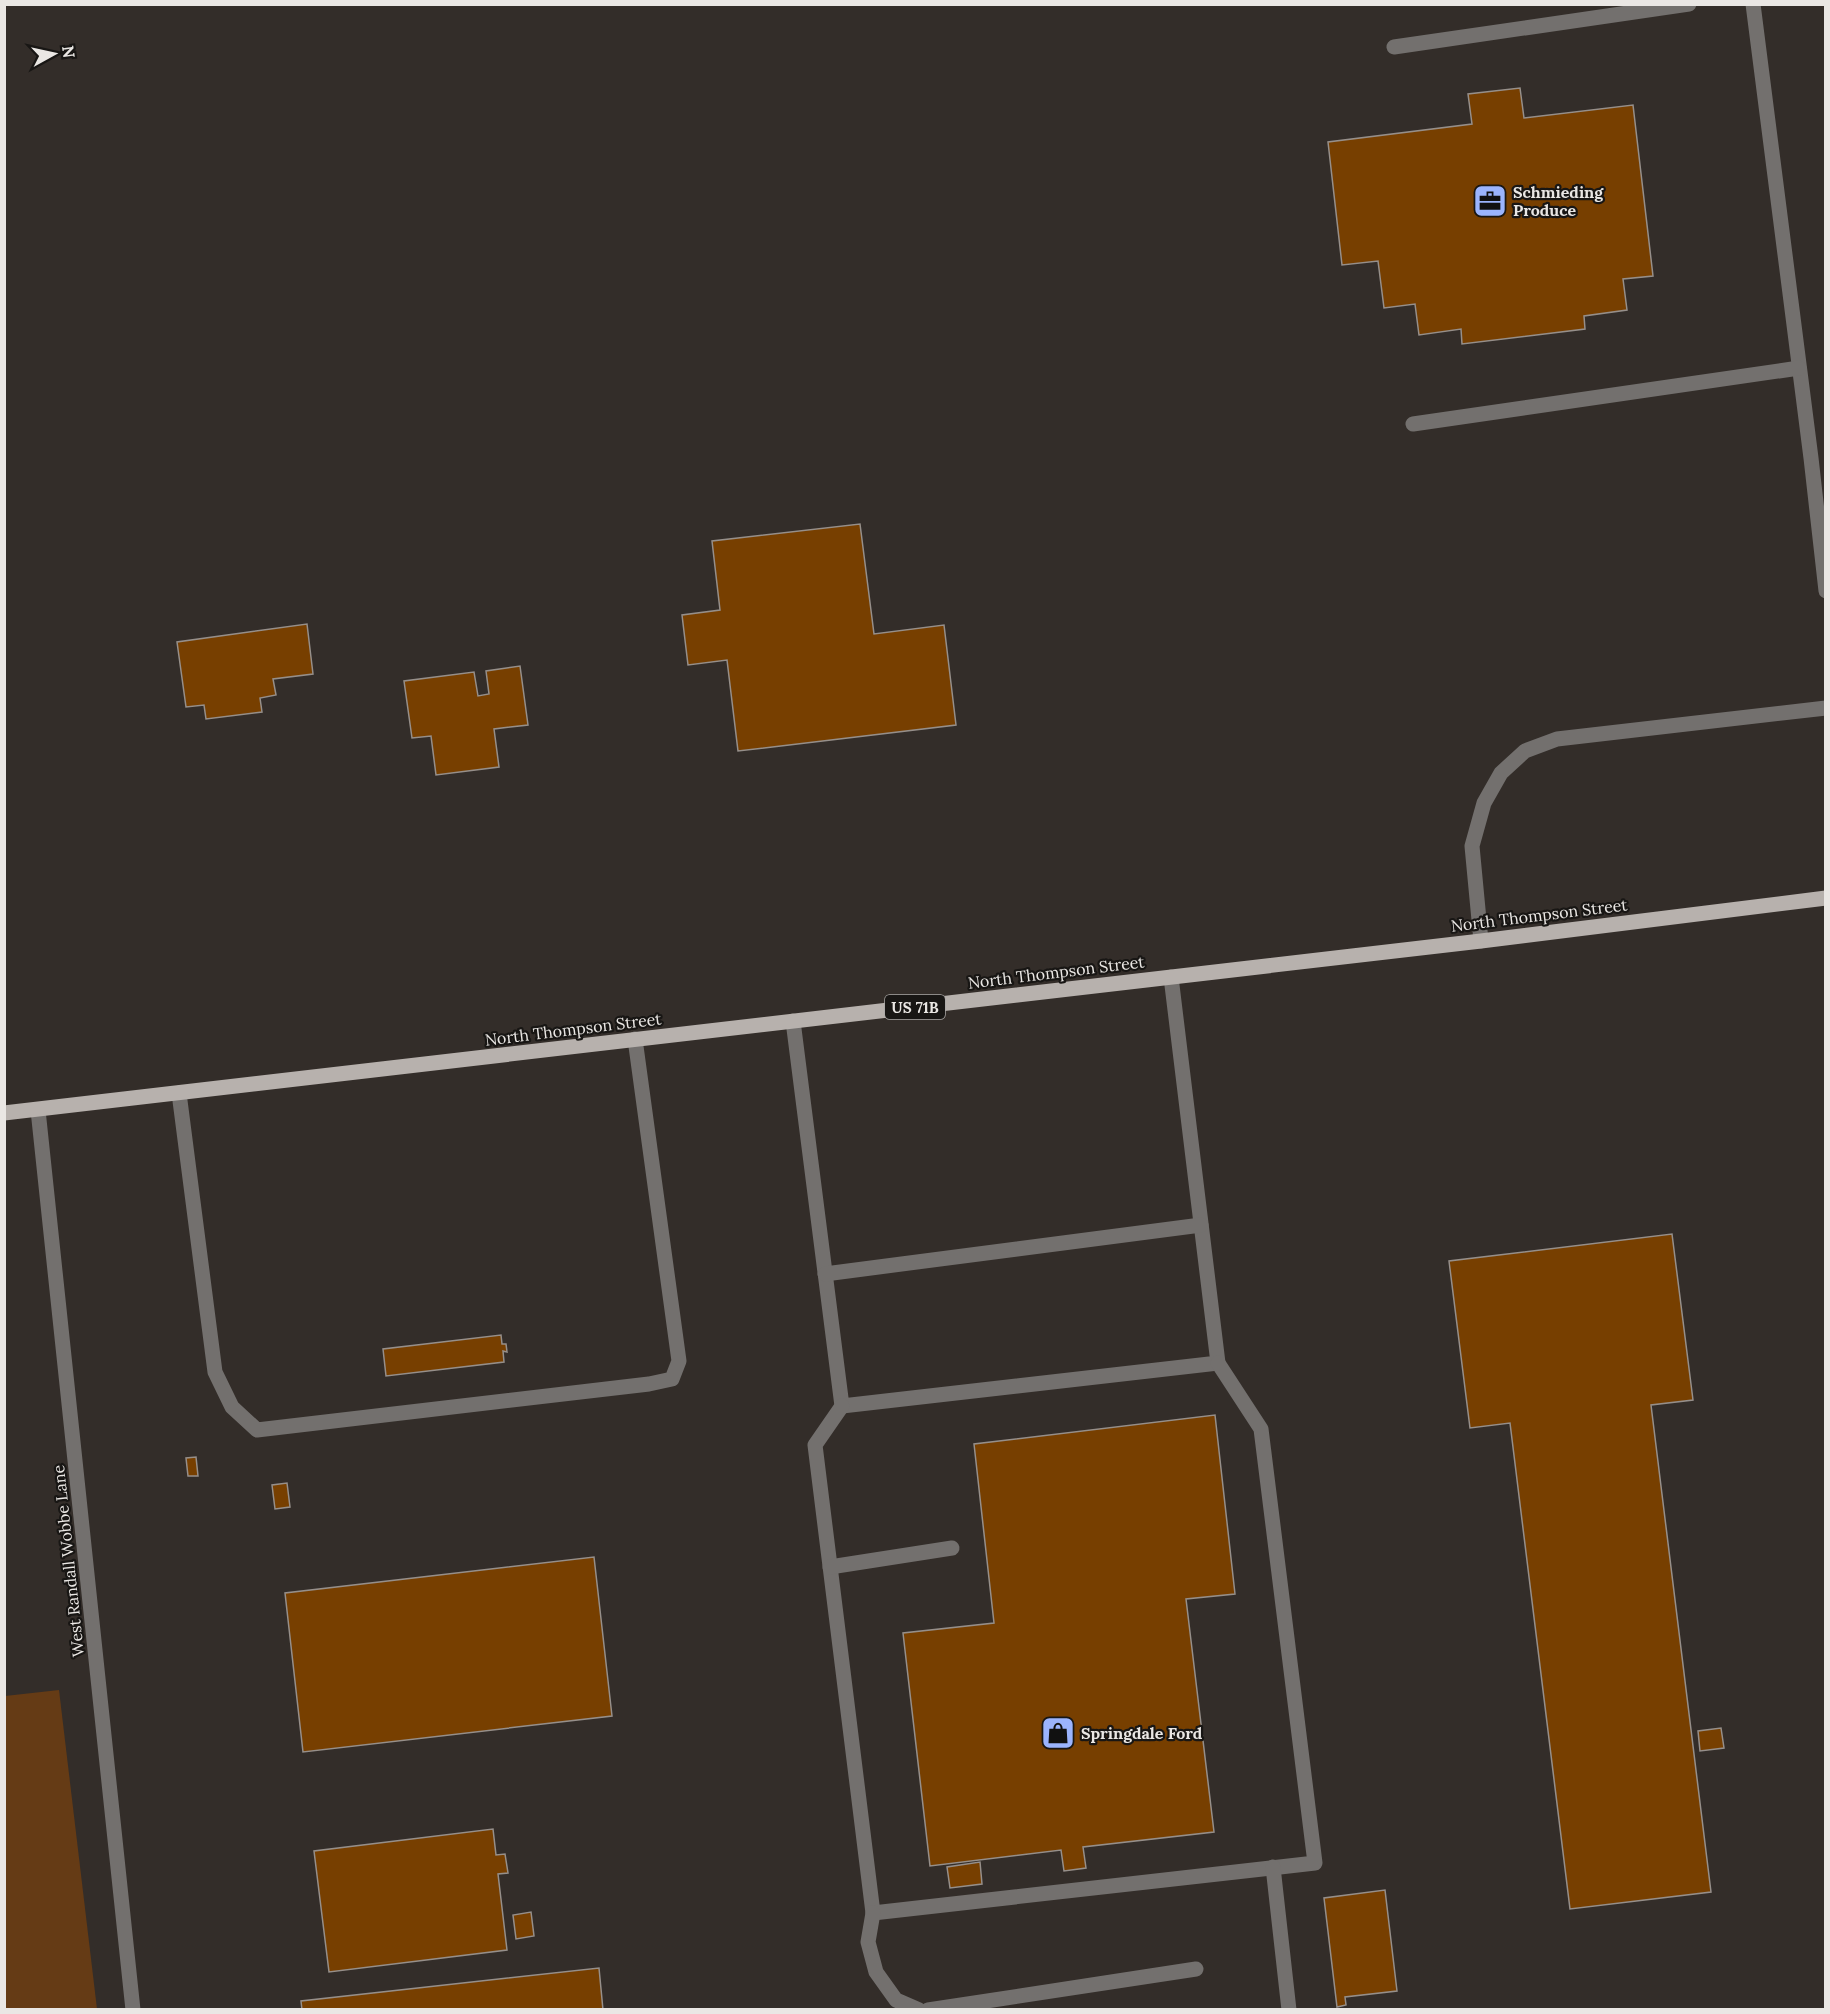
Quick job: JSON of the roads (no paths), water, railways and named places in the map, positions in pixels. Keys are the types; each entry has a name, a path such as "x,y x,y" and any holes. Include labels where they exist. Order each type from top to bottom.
{"main road":[{"name":"North Thompson Street","path":"4,1113 1172,977 1826,898"}],"street":[{"path":"1394,47 1689,4"},
{"path":"1753,4 1826,591"},
{"path":"1413,424 1799,368"},
{"path":"1481,940 1472,846 1484,802 1501,773 1525,751 1557,739 1826,708"},
{"path":"873,1914 1315,1863 1261,1429 1218,1363 1172,977"},
{"path":"793,1021 842,1406 815,1445 873,1914 868,1942 876,1972 896,2000 919,2010"},
{"path":"179,1093 215,1372 232,1407 257,1430 625,1387 672,1379 679,1361 635,1039"},
{"name":"West Randall Wobbe Lane","path":"38,1110 133,2010"},
{"path":"825,1274 1201,1226"},
{"path":"842,1406 1218,1363"},
{"path":"830,1567 952,1548"},
{"path":"1273,1867 1289,2010"},
{"path":"928,2010 1196,1970"}],"place":[{"name":"Schmieding Produce","path":"1490,201"},
{"name":"Springdale Ford","path":"1058,1733"}]}
